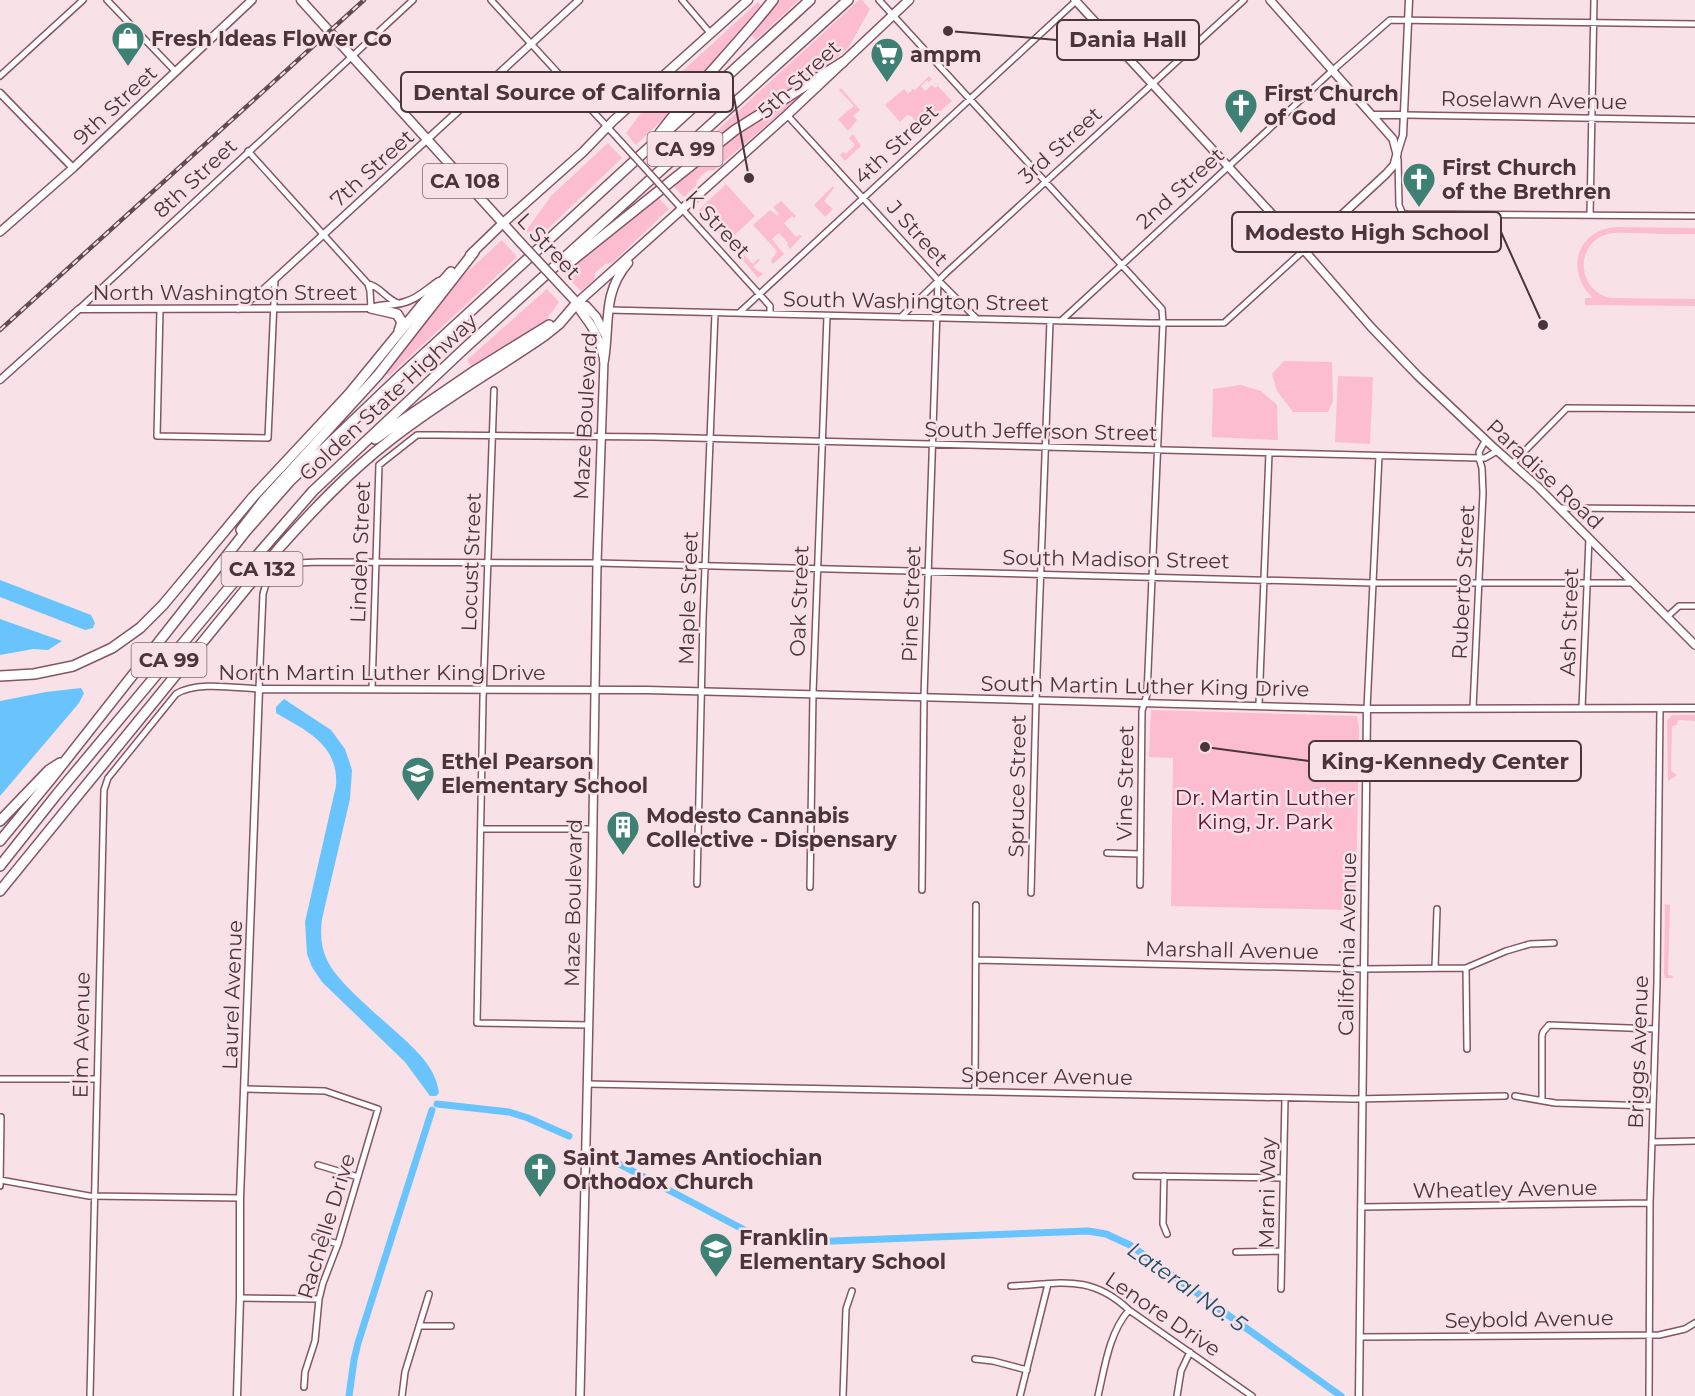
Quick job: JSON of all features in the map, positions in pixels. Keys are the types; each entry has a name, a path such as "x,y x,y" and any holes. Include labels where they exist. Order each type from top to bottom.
{"highway":[{"path":"646,150 673,115 738,45 773,0"},
{"name":"Golden State Highway","path":"0,841 268,505 320,451 810,0"},
{"name":"Golden State Highway","path":"0,866 57,794 272,536 313,491 465,348 848,0"},
{"path":"521,298 595,243 716,144 843,62"},
{"path":"218,567 251,515 378,375 474,252"},
{"name":"CA 132","path":"0,676 34,674 73,666 112,648 140,628 163,605 254,497 349,394 451,272"},
{"path":"346,460 456,382 540,331 577,303"},
{"name":"CA 132","path":"0,891 280,547 317,507 388,442 433,408 544,336 559,324 577,303"},
{"path":"371,308 399,316 402,322 399,332"},
{"path":"0,821 49,770 67,759"}],"main road":[{"name":"9th Street","path":"0,232 73,168 252,0"},
{"name":"L Street","path":"301,0 502,224 577,303 580,312 597,336 604,360"},
{"path":"502,224 748,0"},
{"name":"5th Street","path":"577,303 787,115 909,0"},
{"name":"Paradise Road","path":"1076,0 1283,226 1371,327 1485,441 1560,508 1695,645"},
{"path":"1270,0 1393,139 1397,154 1394,165 1386,174 1303,251"},
{"name":"CA 132","path":"451,272 502,224"},
{"name":"Maze Boulevard","path":"580,1396 597,563 604,360 609,296 613,284 620,272 646,242"},
{"name":"L Street","path":"577,303 586,306 596,316 606,338"}],"street":[{"path":"0,76 83,0"},
{"path":"107,0 175,71"},
{"name":"8th Street","path":"0,380 413,0"},
{"name":"K Street","path":"491,0 759,293 770,306 770,314"},
{"name":"7th Street","path":"237,309 275,279 579,0"},
{"path":"682,0 711,34"},
{"path":"879,0 1160,306 1162,323"},
{"name":"4th Street","path":"738,313 1076,0"},
{"name":"3rd Street","path":"901,317 938,280 1244,0"},
{"path":"1409,0 1405,115 1403,135 1397,154 1399,206 1402,212 1411,215 1695,216"},
{"path":"1590,215 1594,0"},
{"name":"2nd Street","path":"1060,321 1390,20 1695,24"},
{"path":"0,93 73,168"},
{"name":"J Street","path":"787,115 938,280 977,319"},
{"name":"Roselawn Avenue","path":"1372,115 1695,120"},
{"path":"248,151 368,284 371,308"},
{"name":"South Washington Street","path":"608,310 1224,324 1270,279 1303,251"},
{"name":"North Washington Street","path":"79,309 371,308 383,304 399,304 414,299 451,272"},
{"path":"160,310 157,436 268,438 275,279"},
{"name":"Pine Street","path":"922,890 924,696 938,280"},
{"path":"368,284 377,287 388,299 399,304"},
{"name":"Maple Street","path":"697,884 701,692 715,313"},
{"name":"Oak Street","path":"810,887 813,693 826,316"},
{"name":"Spruce Street","path":"1031,893 1050,321"},
{"name":"Vine Street","path":"1140,885 1143,711 1147,694 1162,323"},
{"name":"Locust Street","path":"494,390 483,688 477,1023 589,1025"},
{"path":"1513,464 1567,408 1695,409"},
{"name":"South Jefferson Street","path":"417,435 710,438 1485,458 1497,450"},
{"name":"Linden Street","path":"372,688 379,465 417,435"},
{"path":"1479,457 1485,441"},
{"path":"1259,704 1269,453"},
{"name":"California Avenue","path":"1359,1396 1367,709 1379,456"},
{"name":"Ruberto Street","path":"1473,708 1483,493 1479,457"},
{"path":"1560,508 1695,509"},
{"name":"Ash Street","path":"1582,708 1589,538"},
{"name":"South Madison Street","path":"263,594 265,587 280,566 289,563 597,563 1373,583 1634,583"},
{"name":"Laurel Avenue","path":"237,1396 240,1198 246,1089 263,594"},
{"path":"1668,616 1679,606 1695,606"},
{"name":"North Martin Luther King Drive","path":"172,698 181,691 192,688 595,689"},
{"name":"South Martin Luther King Drive","path":"595,689 1259,704 1367,709 1695,708"},
{"name":"Elm Avenue","path":"90,1396 104,790 108,778 172,698"},
{"name":"Briggs Avenue","path":"1648,1396 1660,708"},
{"path":"481,829 593,828"},
{"path":"1107,853 1140,854"},
{"path":"975,1091 976,905"},
{"path":"1435,968 1437,909"},
{"name":"Marshall Avenue","path":"976,960 1363,969 1466,968 1506,951 1530,944 1554,943"},
{"path":"1466,968 1467,1049"},
{"path":"1542,1100 1542,1036 1545,1028 1552,1024 1561,1024 1655,1029"},
{"path":"0,1079 96,1079"},
{"name":"Spencer Avenue","path":"587,1084 1285,1098 1505,1096"},
{"name":"Rachelle Drive","path":"246,1089 325,1091 378,1109 338,1244 319,1299 315,1341 307,1362 304,1387"},
{"path":"1515,1096 1565,1103 1653,1106"},
{"name":"Marni Way","path":"1281,1289 1285,1098"},
{"path":"0,1186 1,1118"},
{"path":"1652,1142 1695,1142"},
{"path":"318,1165 358,1177"},
{"path":"1136,1176 1283,1178"},
{"path":"1164,1176 1163,1224 1167,1234"},
{"path":"0,1180 94,1196 240,1198"},
{"name":"Wheatley Avenue","path":"1361,1208 1650,1203"},
{"path":"315,1237 338,1244"},
{"path":"1236,1252 1282,1251"},
{"name":"Lenore Drive","path":"1011,1286 1075,1282 1098,1288 1120,1301 1129,1310 1252,1396"},
{"path":"1020,1396 1048,1284"},
{"path":"843,1396 846,1309 852,1291"},
{"path":"402,1396 405,1372 429,1294"},
{"path":"240,1298 319,1299"},
{"path":"1098,1396 1114,1332 1120,1320 1129,1310"},
{"name":"Seybold Avenue","path":"1360,1337 1669,1334 1686,1329 1695,1323"},
{"path":"419,1326 452,1326"},
{"path":"1177,1396 1181,1371 1191,1352"},
{"path":"975,1359 1027,1370"}],"green space":[{"path":"780,0 799,0 756,40 751,35"},
{"path":"859,0 862,0 870,9 849,47 832,62 714,141 711,136"},
{"path":"758,2 762,6 685,98 636,145 626,133 650,101"},
{"path":"929,76 932,79 929,82 927,80 921,86 925,91 932,85 935,88 938,86 952,101 919,130 916,126 918,124 911,116 907,115 900,122 885,105 904,89 908,94 913,89 915,90"},
{"path":"841,88 860,110 853,116 857,120 848,131 838,119 854,106 839,90"},
{"path":"793,98 795,101 714,170 708,170 684,197 672,185 736,134"},
{"path":"853,134 861,146 845,161 840,155 843,152 846,154 855,145 849,138"},
{"path":"608,143 622,158 535,241 526,231 551,196"},
{"path":"726,184 755,216 727,242 698,211"},
{"path":"833,186 834,188 824,201 833,209 825,217 814,205"},
{"path":"658,197 669,209 612,263 605,264 595,273 594,280 581,291 564,274"},
{"path":"781,201 796,216 794,218 792,216 784,223 796,237 802,236 790,249 779,233 772,239 784,254 773,264 771,261 777,251 753,225 770,210 777,216 779,214 773,207"},
{"path":"1616,227 1695,228 1695,234 1617,233 1601,236 1591,244 1584,261 1586,279 1594,290 1610,298 1695,299 1695,306 1585,305 1585,298 1593,298 1584,288 1579,276 1577,265 1579,254 1584,244 1592,236 1602,230"},
{"path":"502,240 517,257 389,376 385,372 454,284"},
{"path":"733,244 753,264 758,259 760,260 753,267 763,274 758,278 731,246"},
{"path":"547,289 559,302 546,320 471,366 467,360"},
{"path":"1284,361 1332,362 1333,401 1328,412 1293,412 1277,391 1272,374"},
{"path":"1338,376 1373,377 1370,444 1335,442"},
{"path":"1241,385 1261,391 1277,405 1278,440 1212,437 1213,389"},
{"name":"Dr. Martin Luther King, Jr. Park","path":"1151,710 1357,716 1359,729 1356,896 1353,910 1171,906 1173,758 1149,757"},
{"path":"1672,715 1695,715 1695,721 1678,720 1677,725 1672,726 1671,771 1677,775 1668,781 1667,721"},
{"path":"1665,904 1670,905 1668,975 1673,976 1672,978 1665,978 1664,974"}],"water":[{"path":"0,580 91,615 95,623 93,628 85,630 0,597"},
{"path":"0,619 62,641 48,650 33,649 0,655"},
{"path":"81,688 84,693 79,703 0,796 0,701"},
{"path":"284,699 331,730 345,749 352,770 350,799 322,919 321,930 325,955 333,970 351,991 422,1057 435,1077 439,1093 436,1096 430,1096 405,1062 322,982 307,954 305,922 336,786 336,772 327,750 319,741 276,713 276,707"}],"waterway":[{"path":"437,1104 509,1112 569,1136"},
{"path":"349,1396 358,1343 432,1110"},
{"name":"Lateral No. 5","path":"604,1156 768,1241 833,1241 1088,1231 1106,1234 1130,1245 1341,1396"}],"railway":[{"path":"0,330 364,0"}],"place":[{"name":"Dania Hall","path":"948,31"},
{"name":"Fresh Ideas Flower Co","path":"128,67"},
{"name":"ampm","path":"887,83"},
{"name":"First Church of God","path":"1241,134"},
{"name":"Dental Source of California","path":"749,178"},
{"name":"First Church of the Brethren","path":"1419,208"},
{"name":"Modesto High School","path":"1543,325"},
{"name":"King-Kennedy Center","path":"1205,747"},
{"name":"Ethel Pearson Elementary School","path":"418,802"},
{"name":"Modesto Cannabis Collective - Dispensary","path":"623,856"},
{"name":"Saint James Antiochian Orthodox Church","path":"540,1198"},
{"name":"Franklin Elementary School","path":"716,1278"}]}
